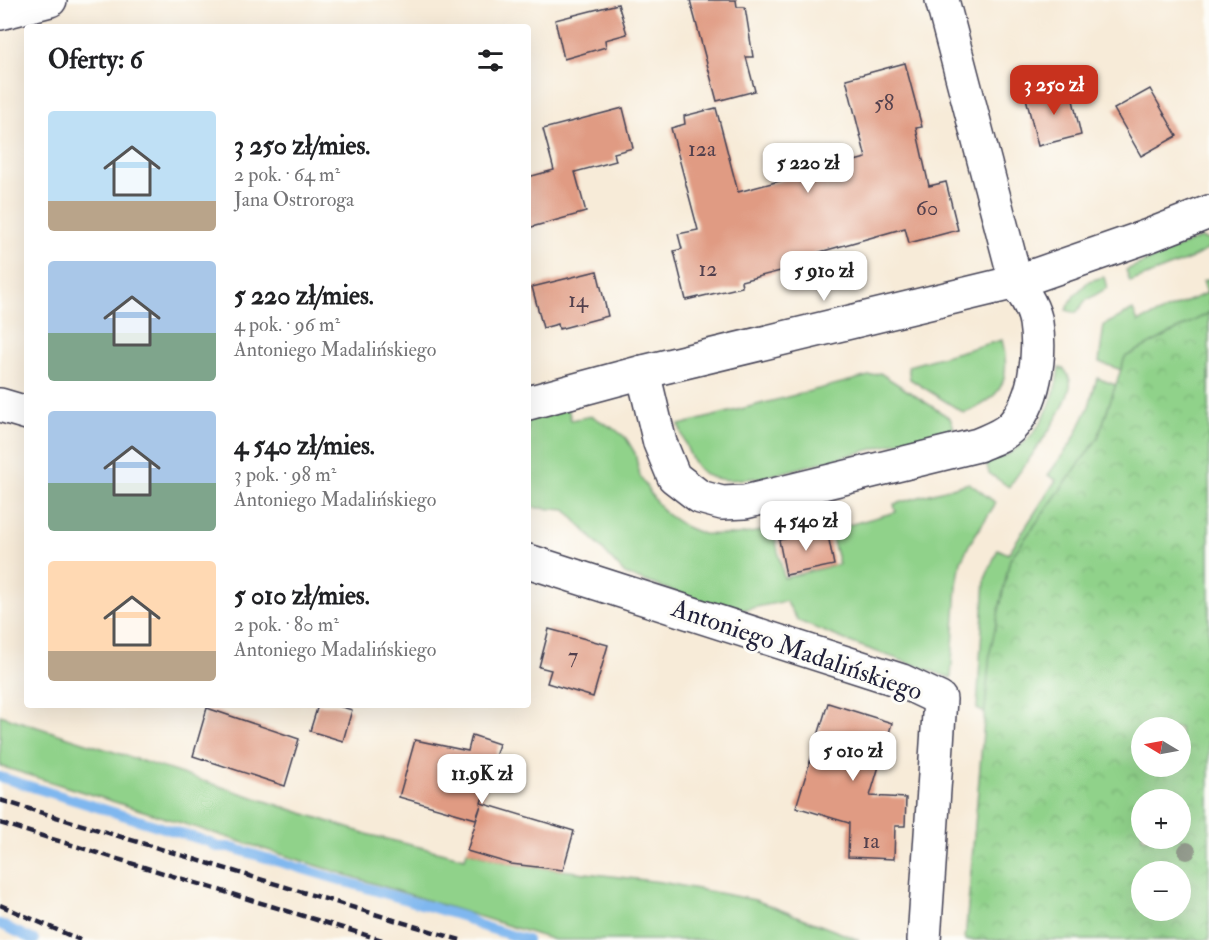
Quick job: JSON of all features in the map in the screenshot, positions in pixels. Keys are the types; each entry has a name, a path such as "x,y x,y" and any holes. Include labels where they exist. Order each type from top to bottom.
{"street":[{"path":"0,13 51,0"},
{"path":"643,372 660,443 674,477 700,497 722,503 745,502 972,447 996,438 1010,429 1019,417 1034,382 1037,358 1036,322 1028,300 1016,282 942,0"},
{"path":"531,402 643,372 1016,282 1209,212"},
{"path":"0,405 24,412"},
{"name":"Antoniego Madalińskiego","path":"531,562 902,681 940,699 924,940"}],"green space":[{"path":"1200,238 1209,240 1209,249 1190,259 1130,282 1126,270"},
{"path":"1104,277 1107,288 1085,301 1076,313 1066,310 1074,296 1089,281"},
{"path":"1209,279 1209,392 1205,400 1099,362 1104,325 1133,310 1138,322 1207,293 1203,281"},
{"path":"1209,313 1209,940 965,940 990,652 1010,559 1098,438 1125,357"},
{"path":"1002,340 1006,366 1001,386 987,401 964,413 910,379 908,366"},
{"path":"1059,368 1064,369 1070,379 1067,398 1053,424 1009,487 989,473 986,462 1019,447 1037,428 1054,393"},
{"path":"880,373 950,418 954,428 765,477 730,480 717,479 699,469 685,444 679,425"},
{"path":"1097,378 1192,414 1016,729 977,709 985,579 998,549 1008,554 1056,480 1048,475 1072,442 1089,406"},
{"path":"568,409 571,420 592,416 616,430 626,438 635,453 640,476 654,499 665,513 686,527 703,534 737,535 773,529 784,578 839,564 830,530 896,512 894,504 969,483 996,503 961,561 957,585 951,678 798,621 786,601 732,612 625,574 566,510 531,507 531,418"},
{"path":"0,715 370,835 465,858 467,851 511,864 661,882 755,900 859,940 554,940 0,766"}],"building":[{"path":"690,0 736,0 737,7 745,7 753,57 746,57 755,91 717,101"},
{"path":"618,4 627,34 605,40 606,47 564,59 555,20"},
{"path":"905,63 922,127 916,128 929,186 946,182 958,230 909,243 905,228 813,254 814,257 807,259 808,264 741,281 742,287 686,300 674,251 682,249 678,234 698,230 671,128 685,124 684,116 716,108 738,192 866,158 846,79"},
{"path":"1070,87 1081,135 1038,146 1026,98"},
{"path":"1150,89 1177,136 1141,156 1114,109"},
{"path":"623,108 633,148 614,153 616,161 575,172 586,212 531,227 531,176 554,170 543,129"},
{"path":"597,271 608,316 559,329 558,324 543,328 532,287"},
{"path":"827,530 834,565 786,575 779,540"},
{"path":"549,629 608,645 593,697 547,683 551,670 539,667"},
{"path":"828,703 892,723 870,796 906,798 905,826 895,826 894,859 848,857 849,823 796,807"},
{"path":"207,708 299,739 285,786 193,756"},
{"path":"317,708 352,710 343,741 310,731"},
{"path":"472,735 499,744 481,803 574,831 563,870 511,864 467,851 481,805 476,819 399,797 415,740 468,751"}],"waterway":[{"path":"0,777 209,842 217,847 229,847 464,917 481,926 527,940"},
{"path":"0,924 34,940"}],"railway":[{"path":"0,800 460,940"},
{"path":"0,823 382,940"},
{"path":"0,905 80,940"}]}
